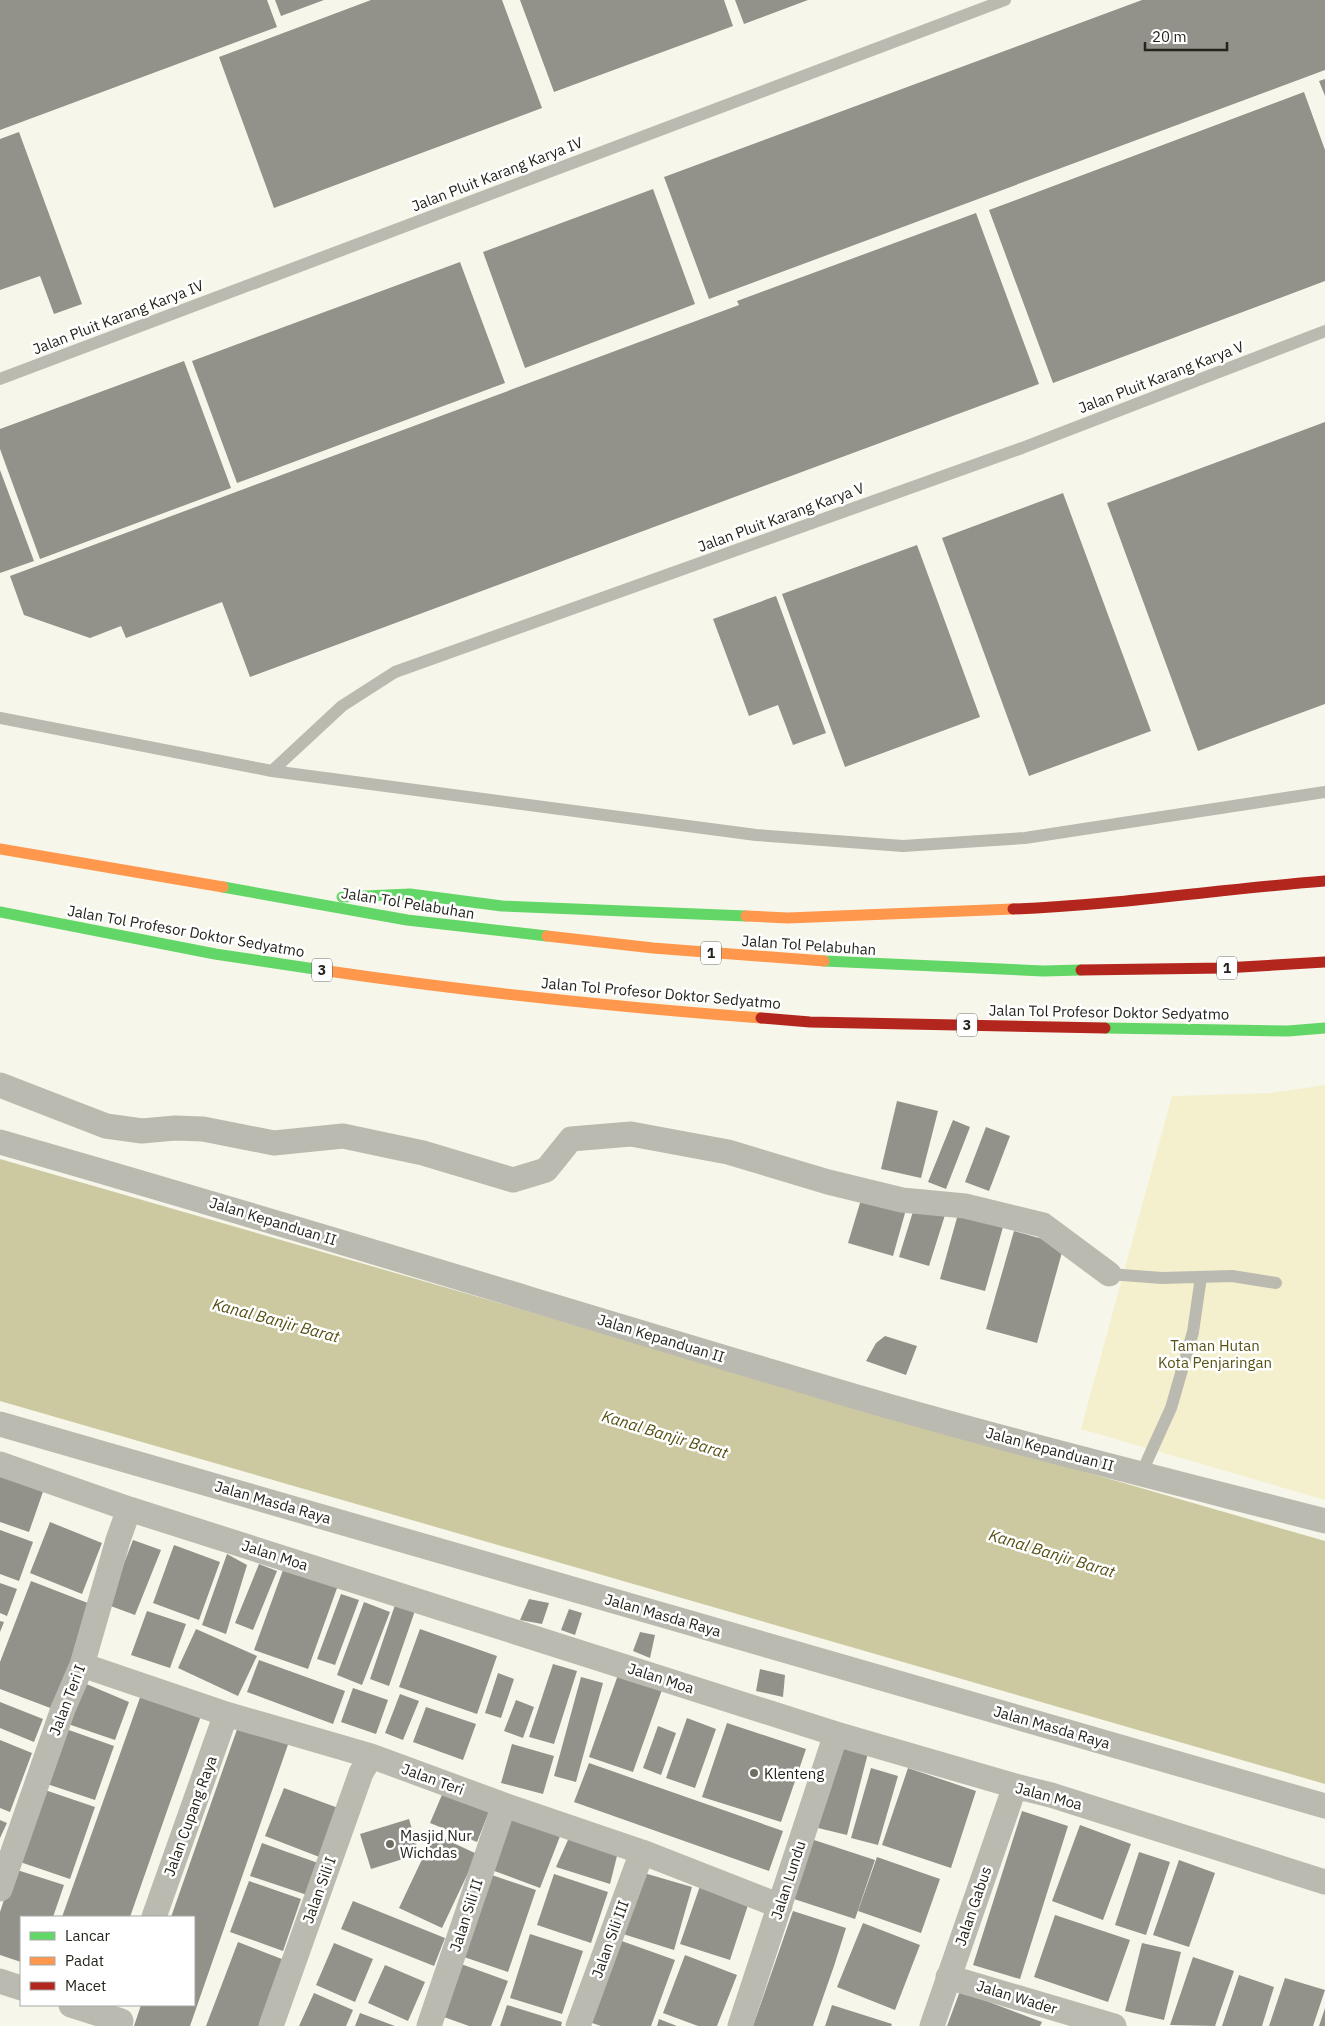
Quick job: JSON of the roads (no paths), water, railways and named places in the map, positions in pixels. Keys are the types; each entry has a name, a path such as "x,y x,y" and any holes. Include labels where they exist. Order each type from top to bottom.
{"highway":[{"path":"0,849 295,899 410,894 511,906 788,918 1041,908 1325,881"},
{"name":"Jalan Tol Pelabuhan","path":"295,899 407,920 653,948 844,963 1044,971 1224,968 1325,962"},
{"name":"Jalan Tol Profesor Doktor Sedyatmo","path":"0,912 215,954 398,981 646,1009 810,1022 1288,1031 1325,1028"}],"street":[{"path":"0,1086 106,1126 142,1131 203,1128 274,1143 343,1136 423,1153 513,1180 546,1170 571,1139 631,1134 728,1152 828,1182 902,1200 964,1206 1043,1225 1109,1274"},
{"name":"Jalan Kepanduan II","path":"0,1142 252,1214 844,1393 1141,1474 1325,1521"},
{"name":"Jalan Masda Raya","path":"0,1424 1325,1806"},
{"name":"Jalan Moa","path":"0,1464 129,1509 836,1734 1051,1795 1325,1882"},
{"name":"Jalan Teri I","path":"0,1889 60,1718 82,1664 118,1540 129,1509"},
{"name":"Jalan Teri","path":"82,1664 226,1714 371,1756 504,1805 642,1852 780,1906"},
{"name":"Jalan Cupang Raya","path":"154,1916 226,1714"},
{"name":"Jalan Lundu","path":"740,2026 836,1734"},
{"name":"Jalan Sili I","path":"271,2026 361,1773 371,1756"},
{"name":"Jalan Gabus","path":"932,2026 1015,1786"},
{"name":"Jalan Sili II","path":"430,2026 504,1805"},
{"name":"Jalan Sili III","path":"578,2026 642,1852"},
{"name":"Jalan Wader","path":"948,1977 1114,2026"},
{"path":"0,1981 20,1988"},
{"path":"75,2006 122,2017"}],"lane":[{"name":"Jalan Pluit Karang Karya IV","path":"0,379 1005,0"},
{"name":"Jalan Pluit Karang Karya V","path":"272,771 342,706 396,672 1022,448 1325,331"},
{"path":"0,718 272,771 756,835 903,846 1025,838 1325,792"},
{"path":"1109,1274 1162,1278 1232,1276 1276,1282"},
{"path":"1141,1474 1171,1408 1193,1332 1201,1277"}],"water":[{"name":"Kanal Banjir Barat","path":"0,1159 1325,1541 1325,1784 0,1401"}],"place":[{"name":"Klenteng","path":"754,1773"},
{"name":"Masjid Nur Wichdas","path":"390,1844"}],"park label":[{"name":"Taman Hutan Kota Penjaringan","path":"1215,1354"}]}
